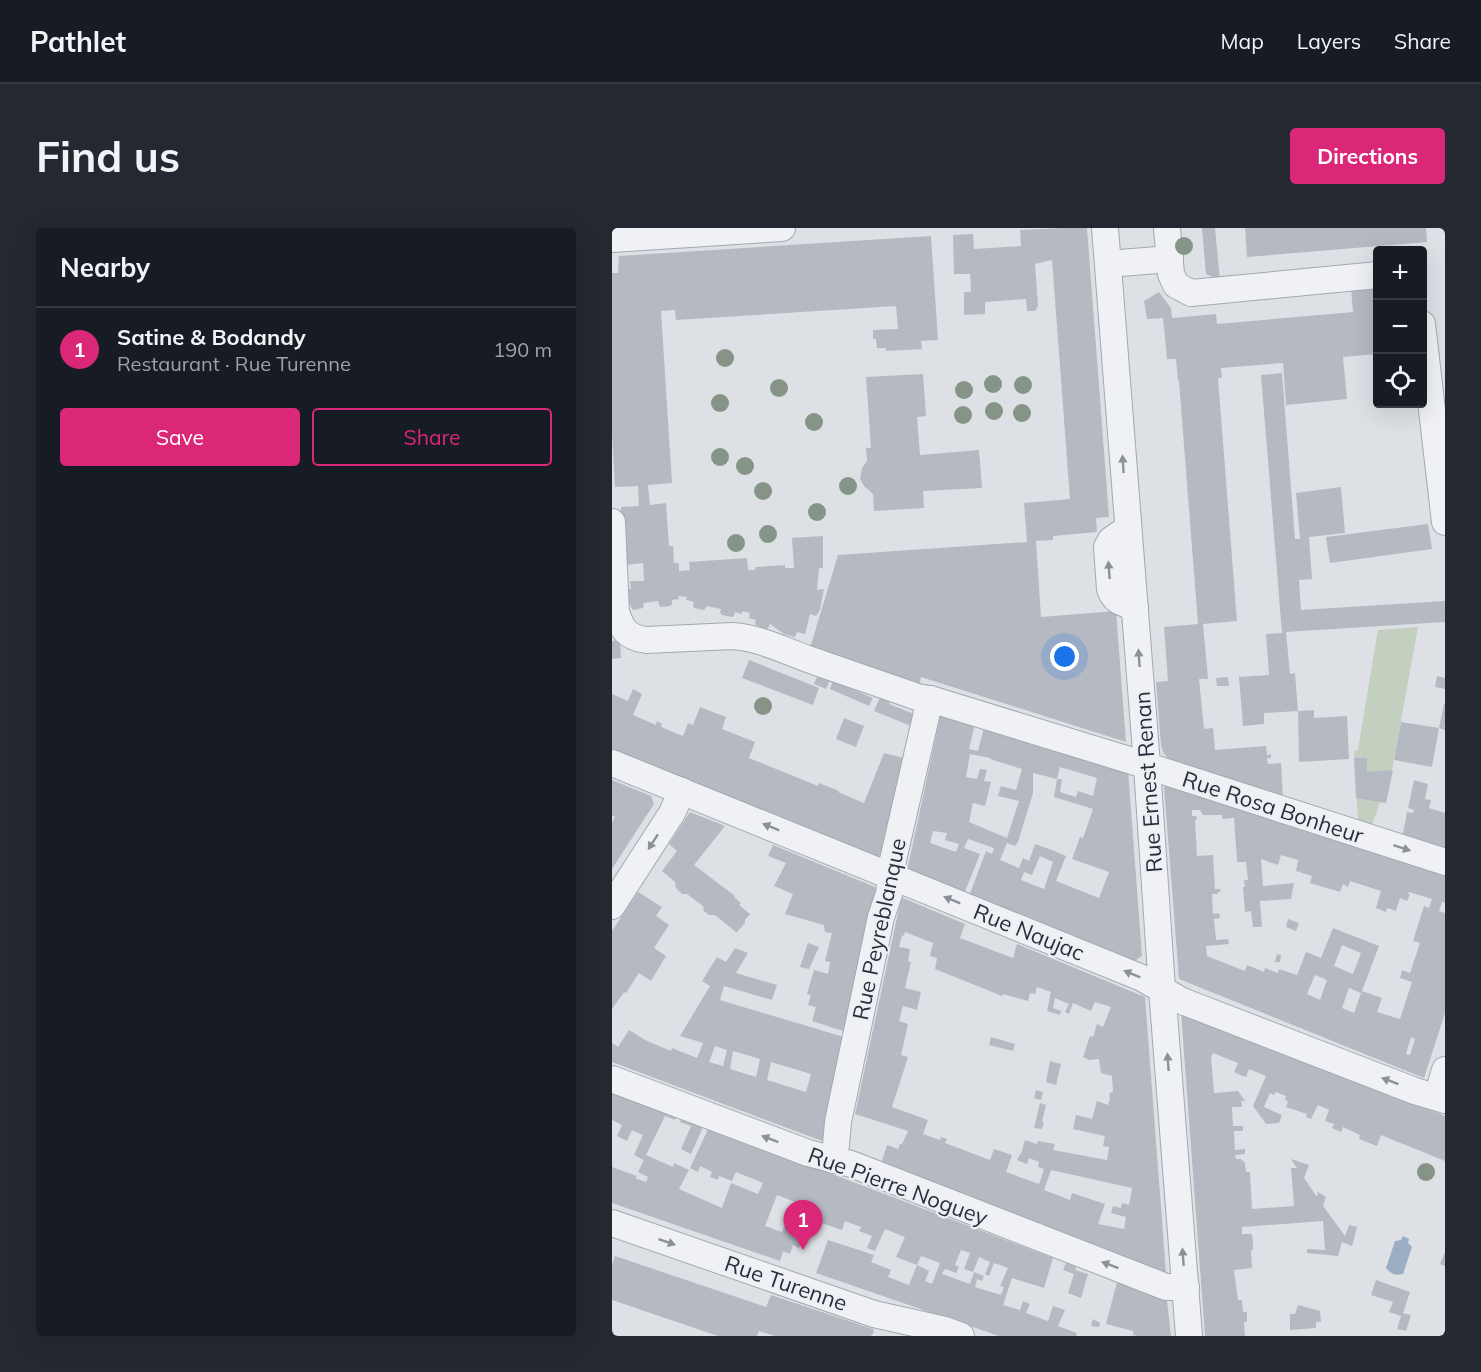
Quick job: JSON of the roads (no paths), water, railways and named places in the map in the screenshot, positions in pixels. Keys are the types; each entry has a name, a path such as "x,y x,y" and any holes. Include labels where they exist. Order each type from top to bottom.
{"street":[{"path":"612,239 782,228"},
{"name":"Rue Ernest Renan","path":"1105,228 1189,1336"},
{"path":"1167,228 1171,274 1176,285 1191,293 1373,275"},
{"path":"1108,264 1170,259"},
{"path":"1425,354 1445,522"},
{"name":"Rue Rosa Bonheur","path":"612,522 616,612 626,633 636,639 746,637 917,697 930,699 1146,766 1445,862"},
{"name":"Rue Peyreblanque","path":"833,1160 837,1145 838,1122 881,917 889,894 893,860 930,699"},
{"name":"Rue Naujac","path":"612,763 1142,978 1182,1001 1415,1091 1441,1098"},
{"path":"612,906 672,813 682,791"},
{"path":"1441,1098 1445,1070"},
{"name":"Rue Pierre Noguey","path":"612,1079 808,1153 850,1164 1166,1287 1186,1287"},
{"name":"Rue Turenne","path":"612,1223 874,1314 895,1328 945,1330 961,1336"}],"water":[{"path":"1403,1236 1409,1239 1408,1243 1412,1247 1403,1274 1395,1275 1386,1268 1395,1241 1401,1240"}],"place":[{"name":"Satine & Bodandy","path":"803,1250"}]}
